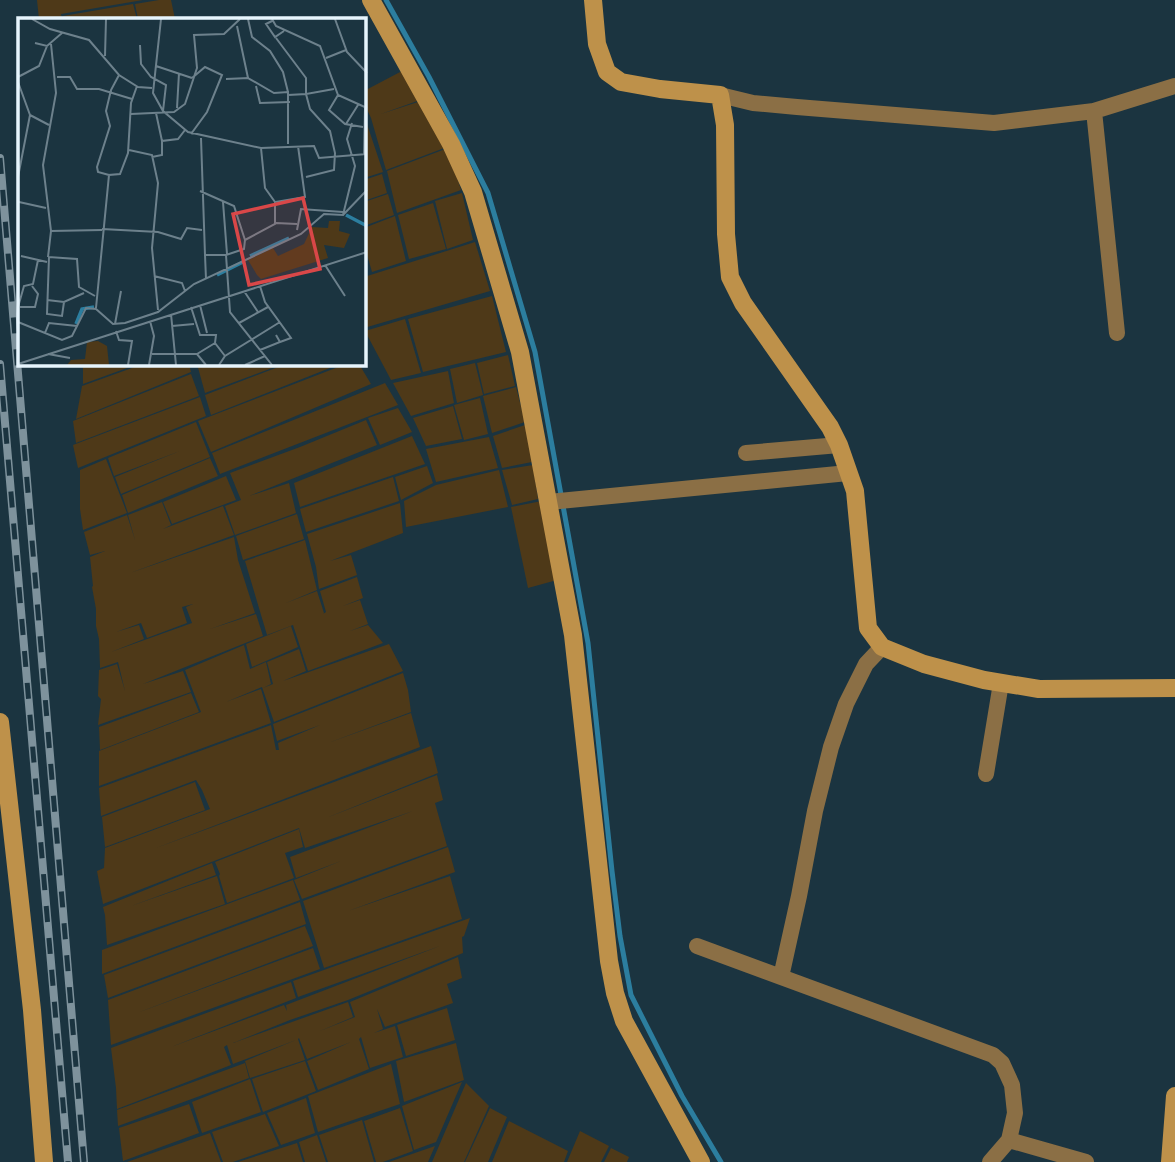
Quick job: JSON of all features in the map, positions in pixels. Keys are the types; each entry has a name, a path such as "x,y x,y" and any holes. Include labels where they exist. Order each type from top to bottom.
{"street":[{"path":"371,0 451,144 473,192 520,352 551,502 573,635 609,961 615,993 624,1021 701,1162"},
{"path":"593,0 597,44 607,72 621,82 720,95 754,103 994,123 1094,111 1175,86"},
{"path":"720,95 725,125 726,234 730,277 743,303 830,427 839,445 855,491 868,628 882,647 924,664 984,680 1039,689 1175,688"},
{"path":"1094,111 1117,333"},
{"path":"746,453 839,445"},
{"path":"551,502 848,473"},
{"path":"781,977 831,747 846,704 866,664 882,647"},
{"path":"985,774 1001,683"},
{"path":"0,722 32,1010 44,1162"},
{"path":"697,946 993,1055 1002,1063 1012,1085 1015,1114 1009,1140 990,1162"},
{"path":"1170,1162 1175,1096"},
{"path":"1009,1140 1086,1162"}],"shaded area":[{"path":"37,0 143,0 61,14 62,18 39,18"},
{"path":"171,0 175,18 138,18 135,4"},
{"path":"133,4 137,18 63,18"},
{"path":"402,71 420,100 381,114 421,101 447,147 386,170 366,107 366,90"},
{"path":"366,121 383,172 366,177"},
{"path":"448,148 461,190 397,213 387,171"},
{"path":"382,174 387,193 366,200 366,179"},
{"path":"462,193 473,240 447,249 435,201"},
{"path":"388,194 394,215 366,225 366,201"},
{"path":"433,203 446,249 409,259 398,215"},
{"path":"395,216 406,261 372,272 366,251 366,227"},
{"path":"475,242 490,291 366,327 366,276"},
{"path":"492,296 506,352 423,372 408,319"},
{"path":"405,319 421,373 391,380 366,331"},
{"path":"508,355 515,386 484,394 477,363"},
{"path":"475,363 483,395 457,403 450,369"},
{"path":"83,366 132,366 83,384"},
{"path":"137,366 190,366 191,372 76,419 82,386"},
{"path":"198,366 278,366 205,393"},
{"path":"281,366 335,366 211,415 205,395"},
{"path":"341,366 360,366 371,384 211,452 198,421"},
{"path":"448,371 454,403 411,416 393,383"},
{"path":"191,374 199,396 76,443 73,421"},
{"path":"385,383 398,405 220,474 212,453"},
{"path":"516,387 525,422 492,433 483,396"},
{"path":"200,397 206,416 78,468 73,445"},
{"path":"480,398 488,434 464,440 454,405"},
{"path":"453,406 462,439 426,446 413,418"},
{"path":"398,408 412,432 380,445 368,418"},
{"path":"366,420 377,445 249,496 289,483 296,513 235,535 225,506 241,500 230,473"},
{"path":"196,422 210,457 121,494 115,477 180,451 114,476 108,458"},
{"path":"525,425 532,462 502,468 493,436"},
{"path":"412,436 425,464 300,507 294,483"},
{"path":"489,437 498,468 436,482 426,449"},
{"path":"210,458 218,476 128,513 122,495"},
{"path":"106,459 127,513 83,530 80,470"},
{"path":"533,465 538,499 512,505 502,470"},
{"path":"427,466 433,483 401,500 395,477"},
{"path":"499,470 508,507 406,527 404,501 436,485"},
{"path":"226,476 236,500 172,524 163,502"},
{"path":"393,477 399,501 306,532 300,509"},
{"path":"542,501 557,580 528,588 511,507"},
{"path":"162,502 171,525 163,529 223,506 234,535 130,573 234,537 238,560 255,613 210,629 256,614 263,636 143,684 183,671 191,692 98,725 101,699 98,696 99,670 117,664 125,691 118,662 100,668 90,557 105,551 90,555 84,532 127,515 135,540 128,515","holes":["193,604 186,607 192,623 111,652 144,639 139,625 116,632 141,623 147,638 187,623 182,607"]},
{"path":"400,503 403,533 330,561 351,555 357,575 319,589 307,534"},
{"path":"297,514 304,539 243,560 236,536"},
{"path":"305,540 317,590 286,603 317,591 323,614 326,612 320,591 357,577 363,598 343,606 360,600 368,624 350,631 368,625 383,643 308,671 293,625 267,635 245,561"},
{"path":"291,626 298,647 252,667 246,644"},
{"path":"389,644 403,671 274,722 262,687 226,702 261,689 271,723 99,786 99,751 201,712 185,670 244,645 250,669 266,662 271,684 263,688 273,684 267,662 299,649 306,671 283,681"},
{"path":"403,673 411,712 328,743 411,713 420,747 156,848 431,746 438,773 326,818 437,775 443,800 435,803 447,846 302,899 294,880 341,861 296,878 290,857 413,811 305,848 299,828 103,904 97,871 104,868 105,848 210,809 196,780 101,816 99,788 271,725 276,750 279,750 278,743 320,725 277,741 273,724"},
{"path":"191,693 199,712 100,750 99,727"},
{"path":"195,782 205,810 105,847 102,817"},
{"path":"299,829 303,847 285,853 294,878 227,903 215,862"},
{"path":"448,847 455,872 348,911 450,876 462,919 324,968 303,901"},
{"path":"212,863 216,875 131,906 217,876 225,904 107,945 103,907"},
{"path":"293,880 300,900 102,974 102,950"},
{"path":"300,902 306,924 108,998 104,975"},
{"path":"470,918 462,937 463,953 233,1043 348,1002 353,1017 320,1031 355,1017 350,1002 458,957 462,978 447,984 453,1003 385,1027 377,1009 383,1029 374,1033 395,1026 403,1057 370,1068 361,1037 359,1039 369,1069 318,1090 307,1061 351,1042 307,1059 299,1038 305,1060 250,1078 245,1061 296,1040 233,1064 227,1045 224,1047 231,1065 117,1109 111,1048 291,982 296,998 171,1047 284,1005 287,1011 286,1005 440,946 298,997 293,981"},
{"path":"305,926 313,946 137,1013 313,948 320,969 111,1045 108,1000"},
{"path":"447,1008 455,1040 406,1056 397,1025"},
{"path":"456,1043 464,1080 404,1102 396,1061"},
{"path":"305,1061 316,1091 263,1112 252,1079"},
{"path":"245,1063 249,1078 118,1126 117,1110"},
{"path":"391,1064 400,1104 318,1132 308,1096"},
{"path":"250,1079 261,1112 202,1133 192,1102"},
{"path":"462,1082 436,1142 414,1150 402,1106"},
{"path":"466,1083 489,1106 464,1162 432,1162"},
{"path":"306,1098 315,1133 281,1145 267,1113"},
{"path":"189,1104 199,1133 123,1161 119,1128"},
{"path":"400,1108 413,1151 376,1162 364,1121"},
{"path":"490,1108 507,1117 488,1162 465,1162"},
{"path":"265,1114 279,1146 233,1162 223,1162 212,1132"},
{"path":"362,1120 374,1162 328,1162 319,1135"},
{"path":"509,1121 568,1151 564,1162 492,1162"},
{"path":"580,1131 609,1146 601,1162 567,1162"},
{"path":"210,1133 221,1162 127,1162"},
{"path":"317,1135 326,1162 305,1162 299,1142"},
{"path":"297,1143 303,1162 238,1162"},
{"path":"435,1146 428,1162 389,1162"},
{"path":"611,1148 629,1157 627,1162 604,1162"}],"waterway":[{"path":"386,0 488,193 535,352 588,643 612,871 631,995 682,1096 721,1162"}],"railway":[{"path":"0,158 84,1162"},
{"path":"0,364 68,1162"}]}
